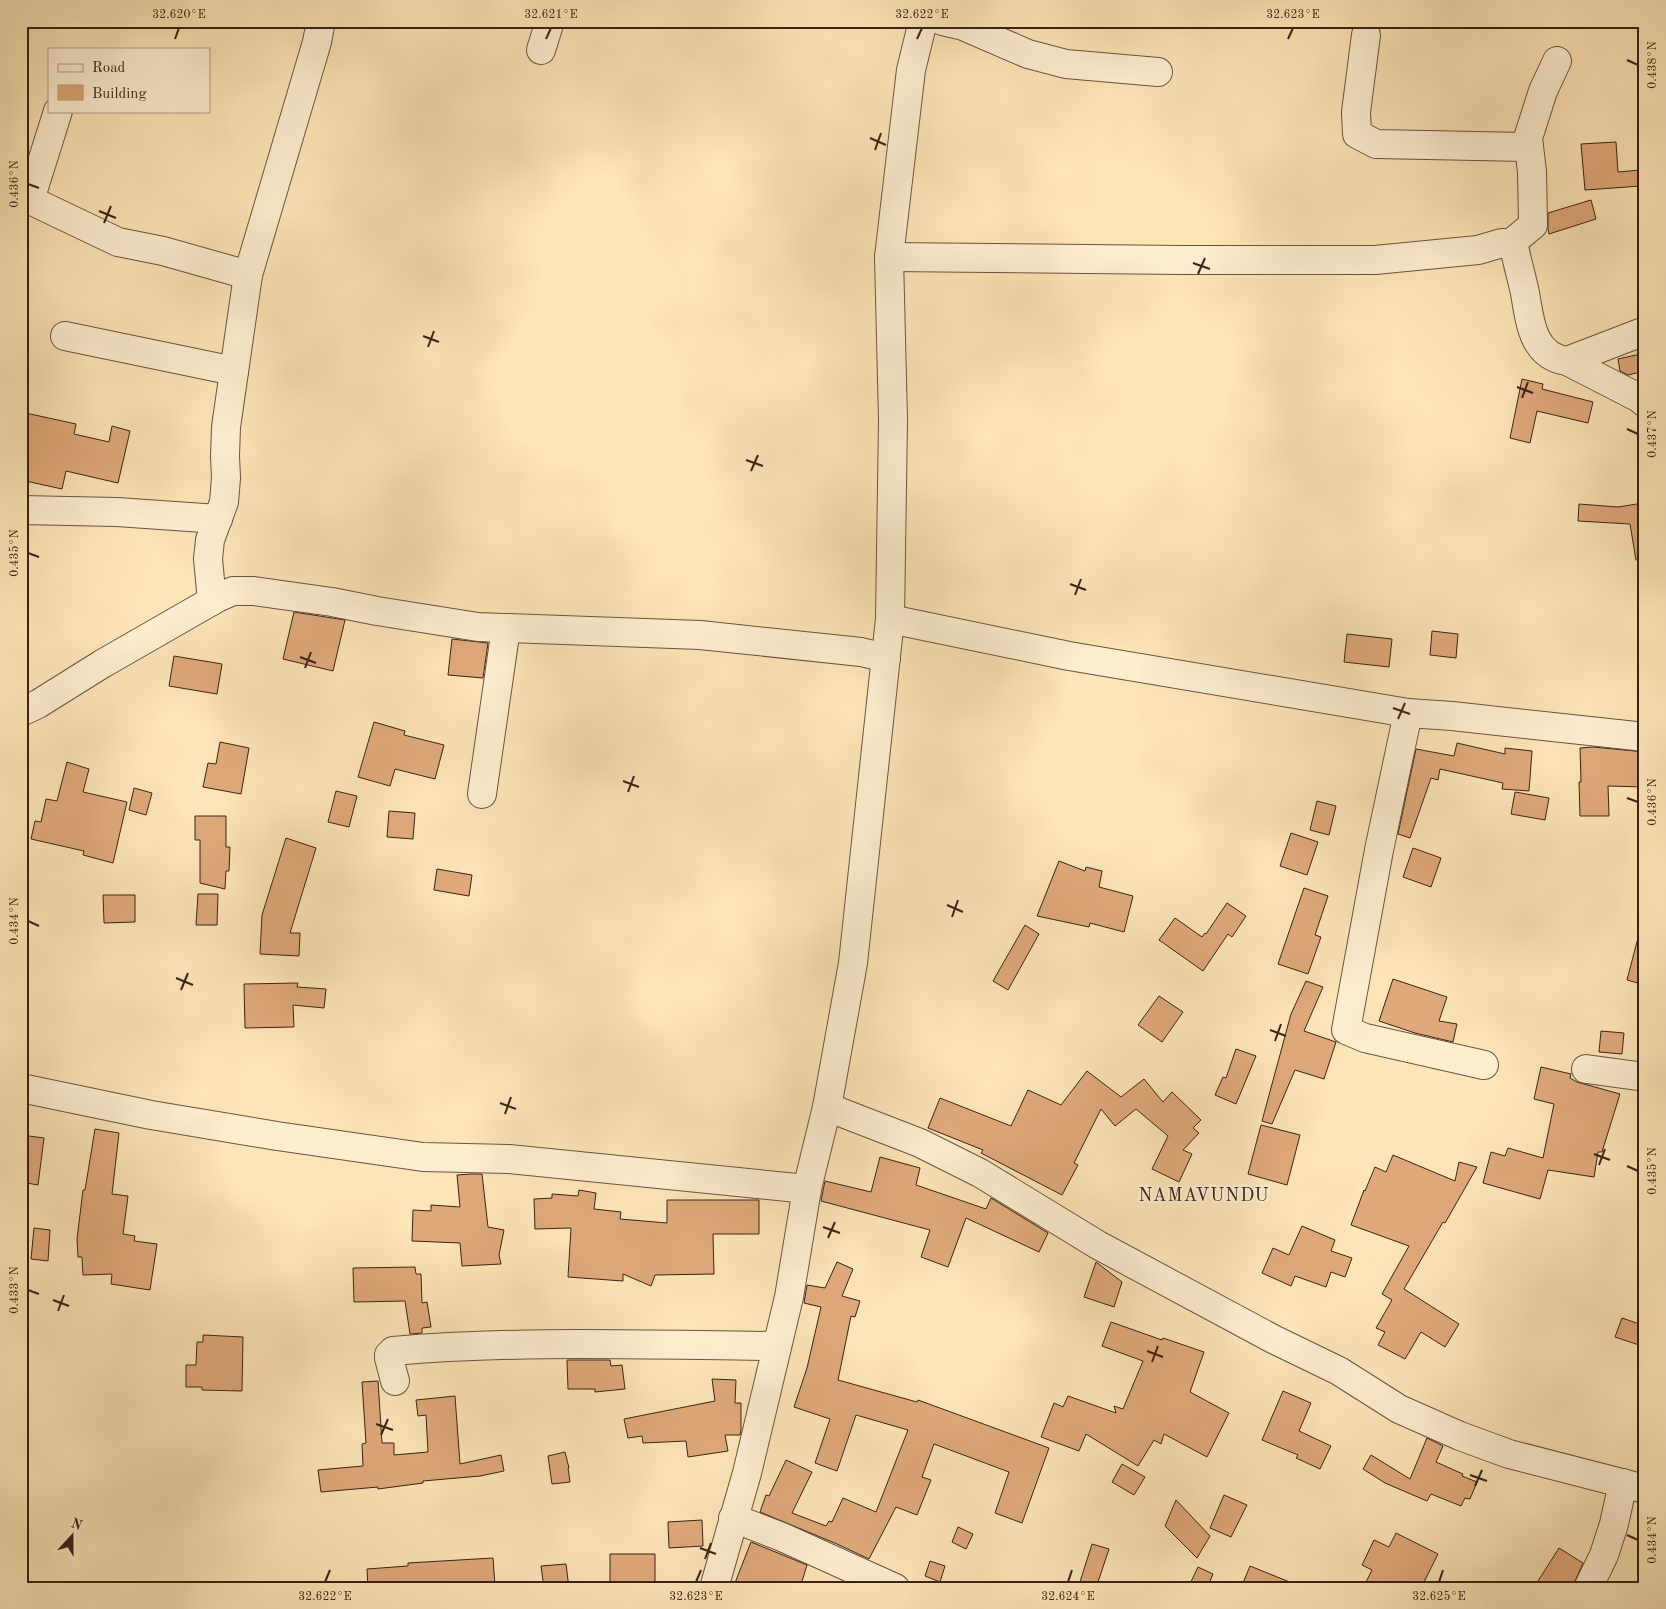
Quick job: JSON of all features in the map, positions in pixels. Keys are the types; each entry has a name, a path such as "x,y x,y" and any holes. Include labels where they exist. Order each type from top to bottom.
{"street":[{"path":"212,601 208,559 210,540 224,502 226,427 248,275 321,21"},
{"path":"541,50 550,21"},
{"path":"714,1588 747,1473 789,1297 807,1189 827,1106 853,963 890,619 893,420 889,257 911,70 922,21"},
{"path":"942,21 963,26 1028,54 1066,64 1158,72"},
{"path":"1366,35 1356,112 1357,134 1376,144 1529,147"},
{"path":"889,257 1375,260 1478,250 1502,243 1510,244 1533,225 1532,172 1528,138 1543,91 1557,60"},
{"path":"58,112 26,200 118,242 248,275"},
{"path":"1510,244 1515,251 1532,333 1543,349 1558,360 1567,361 1645,402"},
{"path":"1567,361 1645,331"},
{"path":"65,336 234,371"},
{"path":"21,510 144,513 218,519"},
{"path":"21,712 38,704 102,664 212,601 233,591 254,591 332,602 478,627 700,635 861,652 886,658"},
{"path":"890,619 1069,656 1408,713 1645,737"},
{"path":"482,794 506,628"},
{"path":"1408,713 1379,850 1346,1030 1365,1038 1484,1064"},
{"path":"1586,1069 1645,1077"},
{"path":"21,1088 151,1115 267,1135 423,1156 509,1159 807,1189"},
{"path":"827,1106 920,1143 980,1172 1098,1245 1273,1339 1339,1371 1399,1409 1460,1436 1510,1454 1634,1486 1614,1524 1604,1554 1588,1588"},
{"path":"395,1381 389,1358 393,1351 536,1344 777,1346"},
{"path":"733,1518 782,1537 895,1588"}],"building":[{"path":"1616,142 1618,172 1640,170 1641,186 1585,190 1581,144"},
{"path":"1591,200 1596,219 1549,234 1548,213"},
{"path":"1645,353 1645,371 1628,375 1620,371 1618,359"},
{"path":"1522,379 1543,384 1542,389 1593,402 1588,423 1537,411 1530,443 1510,438"},
{"path":"21,412 76,424 74,434 109,442 112,426 130,431 118,483 66,471 62,489 21,480"},
{"path":"1643,503 1645,513 1645,559 1636,560 1630,524 1578,521 1579,504 1618,507"},
{"path":"294,612 345,620 333,671 283,659"},
{"path":"1432,631 1458,634 1456,658 1430,655"},
{"path":"1347,634 1392,639 1389,667 1344,662"},
{"path":"452,639 488,643 483,678 448,675"},
{"path":"174,656 222,664 217,694 169,686"},
{"path":"374,722 405,731 404,735 444,745 435,779 395,769 390,786 358,777"},
{"path":"220,742 249,748 241,794 203,787 208,763 216,764"},
{"path":"1457,743 1505,754 1505,748 1532,751 1529,791 1502,789 1503,783 1440,769 1438,780 1431,778 1410,838 1398,834 1416,749 1454,756"},
{"path":"1593,747 1645,752 1645,787 1608,786 1609,816 1580,816 1580,748"},
{"path":"67,762 89,769 83,792 127,802 113,863 83,855 84,851 31,839 35,821 41,822 46,799 57,801"},
{"path":"134,788 152,793 146,815 129,810"},
{"path":"336,791 357,796 349,827 328,822"},
{"path":"1515,792 1549,798 1545,820 1511,814"},
{"path":"1317,801 1336,806 1329,835 1310,830"},
{"path":"389,811 415,813 413,839 387,837"},
{"path":"195,816 226,816 226,847 230,847 229,871 226,871 225,889 200,883 200,840 195,840"},
{"path":"1291,833 1318,842 1307,875 1280,866"},
{"path":"286,838 316,848 290,933 300,933 299,956 260,954 262,915"},
{"path":"1413,848 1441,858 1431,887 1403,877"},
{"path":"1059,861 1085,871 1086,867 1102,871 1099,887 1133,896 1124,932 1090,923 1089,927 1037,916"},
{"path":"437,869 472,875 469,896 434,890"},
{"path":"1304,888 1328,896 1315,935 1321,937 1308,974 1278,964"},
{"path":"198,894 218,894 217,925 196,925"},
{"path":"103,895 135,895 135,922 104,923"},
{"path":"1227,903 1246,916 1232,937 1228,934 1203,971 1159,940 1175,918 1202,937"},
{"path":"1025,925 1039,934 1008,990 993,981"},
{"path":"1639,934 1645,935 1645,985 1627,980"},
{"path":"1393,979 1447,997 1439,1021 1457,1024 1453,1042 1415,1033 1379,1021"},
{"path":"1306,981 1323,987 1304,1031 1336,1042 1324,1079 1295,1070 1272,1124 1262,1121 1291,1014"},
{"path":"298,983 297,987 326,989 324,1008 293,1005 294,1027 245,1028 244,984"},
{"path":"1159,996 1183,1012 1162,1042 1138,1025"},
{"path":"1601,1031 1624,1033 1622,1054 1599,1052"},
{"path":"1236,1049 1256,1056 1236,1104 1215,1095 1223,1077 1226,1078"},
{"path":"1541,1067 1571,1074 1570,1078 1577,1082 1620,1094 1602,1152 1598,1152 1594,1177 1548,1170 1540,1199 1483,1183 1491,1152 1505,1156 1508,1148 1543,1158 1554,1104 1534,1099"},
{"path":"1087,1071 1121,1097 1144,1079 1163,1102 1172,1092 1201,1120 1193,1128 1199,1133 1183,1150 1192,1154 1179,1182 1152,1169 1168,1136 1136,1109 1115,1126 1101,1109 1074,1163 1078,1165 1062,1195 981,1153 983,1150 928,1128 940,1098 1011,1126 1028,1090 1061,1105"},
{"path":"1261,1125 1300,1135 1287,1185 1248,1174"},
{"path":"95,1129 119,1133 112,1194 128,1196 123,1234 135,1236 134,1241 157,1244 150,1290 111,1284 112,1274 83,1275 82,1257 78,1257 77,1239 83,1190 85,1190"},
{"path":"21,1135 44,1138 38,1185 21,1182"},
{"path":"1393,1155 1455,1181 1459,1162 1477,1167 1404,1289 1459,1324 1445,1347 1421,1332 1405,1359 1378,1345 1385,1332 1376,1328 1392,1300 1382,1294 1409,1246 1351,1225 1375,1167 1386,1172"},
{"path":"880,1157 920,1168 916,1185 986,1209 991,1198 1048,1233 1039,1252 966,1218 948,1267 921,1257 930,1230 821,1201 825,1181 871,1192"},
{"path":"482,1174 488,1227 504,1230 499,1255 501,1264 462,1266 460,1243 412,1241 413,1210 431,1211 431,1205 460,1207 457,1175"},
{"path":"579,1190 596,1193 594,1209 621,1212 620,1219 667,1223 667,1200 759,1200 759,1234 713,1234 714,1274 655,1275 651,1286 623,1274 623,1281 568,1277 571,1228 535,1229 534,1199 552,1198 552,1194 578,1196"},
{"path":"1302,1226 1335,1240 1331,1251 1352,1258 1345,1277 1331,1272 1326,1287 1295,1276 1291,1286 1262,1273 1273,1248 1289,1255"},
{"path":"34,1228 50,1230 48,1261 31,1259"},
{"path":"837,1262 853,1269 842,1296 860,1301 855,1317 851,1316 838,1380 917,1402 918,1400 1049,1448 1022,1523 995,1513 1009,1472 934,1444 922,1477 931,1480 917,1515 896,1507 869,1559 760,1512 766,1495 769,1496 786,1460 812,1472 792,1513 826,1526 829,1521 832,1522 843,1498 876,1512 908,1430 856,1415 837,1471 815,1463 830,1419 794,1407 807,1368 821,1307 804,1303 807,1285 825,1288"},
{"path":"1096,1262 1122,1282 1114,1307 1084,1297"},
{"path":"415,1267 416,1274 421,1274 422,1303 427,1302 431,1327 422,1328 422,1333 410,1334 405,1301 354,1302 353,1268"},
{"path":"1622,1318 1645,1326 1645,1347 1615,1337"},
{"path":"1111,1322 1204,1352 1190,1392 1229,1413 1207,1457 1164,1434 1161,1444 1154,1440 1138,1466 1086,1434 1079,1451 1041,1437 1054,1403 1063,1407 1068,1396 1116,1413 1114,1406 1123,1409 1143,1361 1102,1346"},
{"path":"203,1335 243,1337 242,1391 202,1390 202,1387 186,1387 186,1365 196,1365 197,1342 203,1342"},
{"path":"567,1360 610,1360 611,1366 622,1365 625,1389 595,1392 595,1389 568,1389"},
{"path":"712,1379 736,1380 735,1403 741,1403 741,1430 740,1435 725,1435 728,1451 688,1457 686,1441 643,1443 642,1436 628,1438 624,1419 715,1401"},
{"path":"378,1381 382,1443 394,1443 394,1455 428,1452 426,1415 418,1416 416,1400 455,1396 460,1464 501,1455 504,1471 480,1476 423,1481 423,1483 378,1489 378,1487 321,1492 318,1470 363,1466 362,1444 366,1443 362,1382"},
{"path":"1283,1391 1311,1403 1299,1431 1331,1446 1320,1469 1296,1458 1298,1455 1262,1440"},
{"path":"1427,1438 1443,1446 1436,1462 1477,1482 1470,1499 1465,1498 1461,1506 1431,1494 1427,1501 1385,1483 1363,1469 1371,1455 1410,1479"},
{"path":"565,1452 570,1482 552,1484 548,1456"},
{"path":"1122,1464 1145,1477 1134,1495 1112,1482"},
{"path":"1224,1495 1247,1505 1231,1537 1210,1528"},
{"path":"1176,1500 1210,1536 1197,1558 1165,1526"},
{"path":"702,1520 703,1546 669,1548 668,1522"},
{"path":"958,1527 973,1534 966,1549 952,1542"},
{"path":"1396,1533 1438,1554 1421,1588 1363,1588 1372,1570 1362,1565 1374,1540 1389,1547"},
{"path":"751,1542 807,1565 800,1588 782,1588 768,1583 766,1588 733,1588"},
{"path":"1092,1544 1109,1549 1096,1588 1078,1588"},
{"path":"1559,1548 1583,1563 1572,1588 1549,1588 1538,1581"},
{"path":"610,1554 655,1554 655,1582 647,1582 647,1588 610,1588"},
{"path":"493,1558 495,1586 472,1588 368,1588 367,1569 408,1566 408,1563"},
{"path":"930,1561 945,1566 940,1582 925,1576"},
{"path":"566,1564 569,1588 544,1588 541,1566"},
{"path":"1250,1566 1302,1587 1302,1588 1241,1588"},
{"path":"1198,1567 1213,1574 1207,1588 1188,1588"}],"district":[{"name":"NAMAVUNDU","path":"1204,1196"}]}
